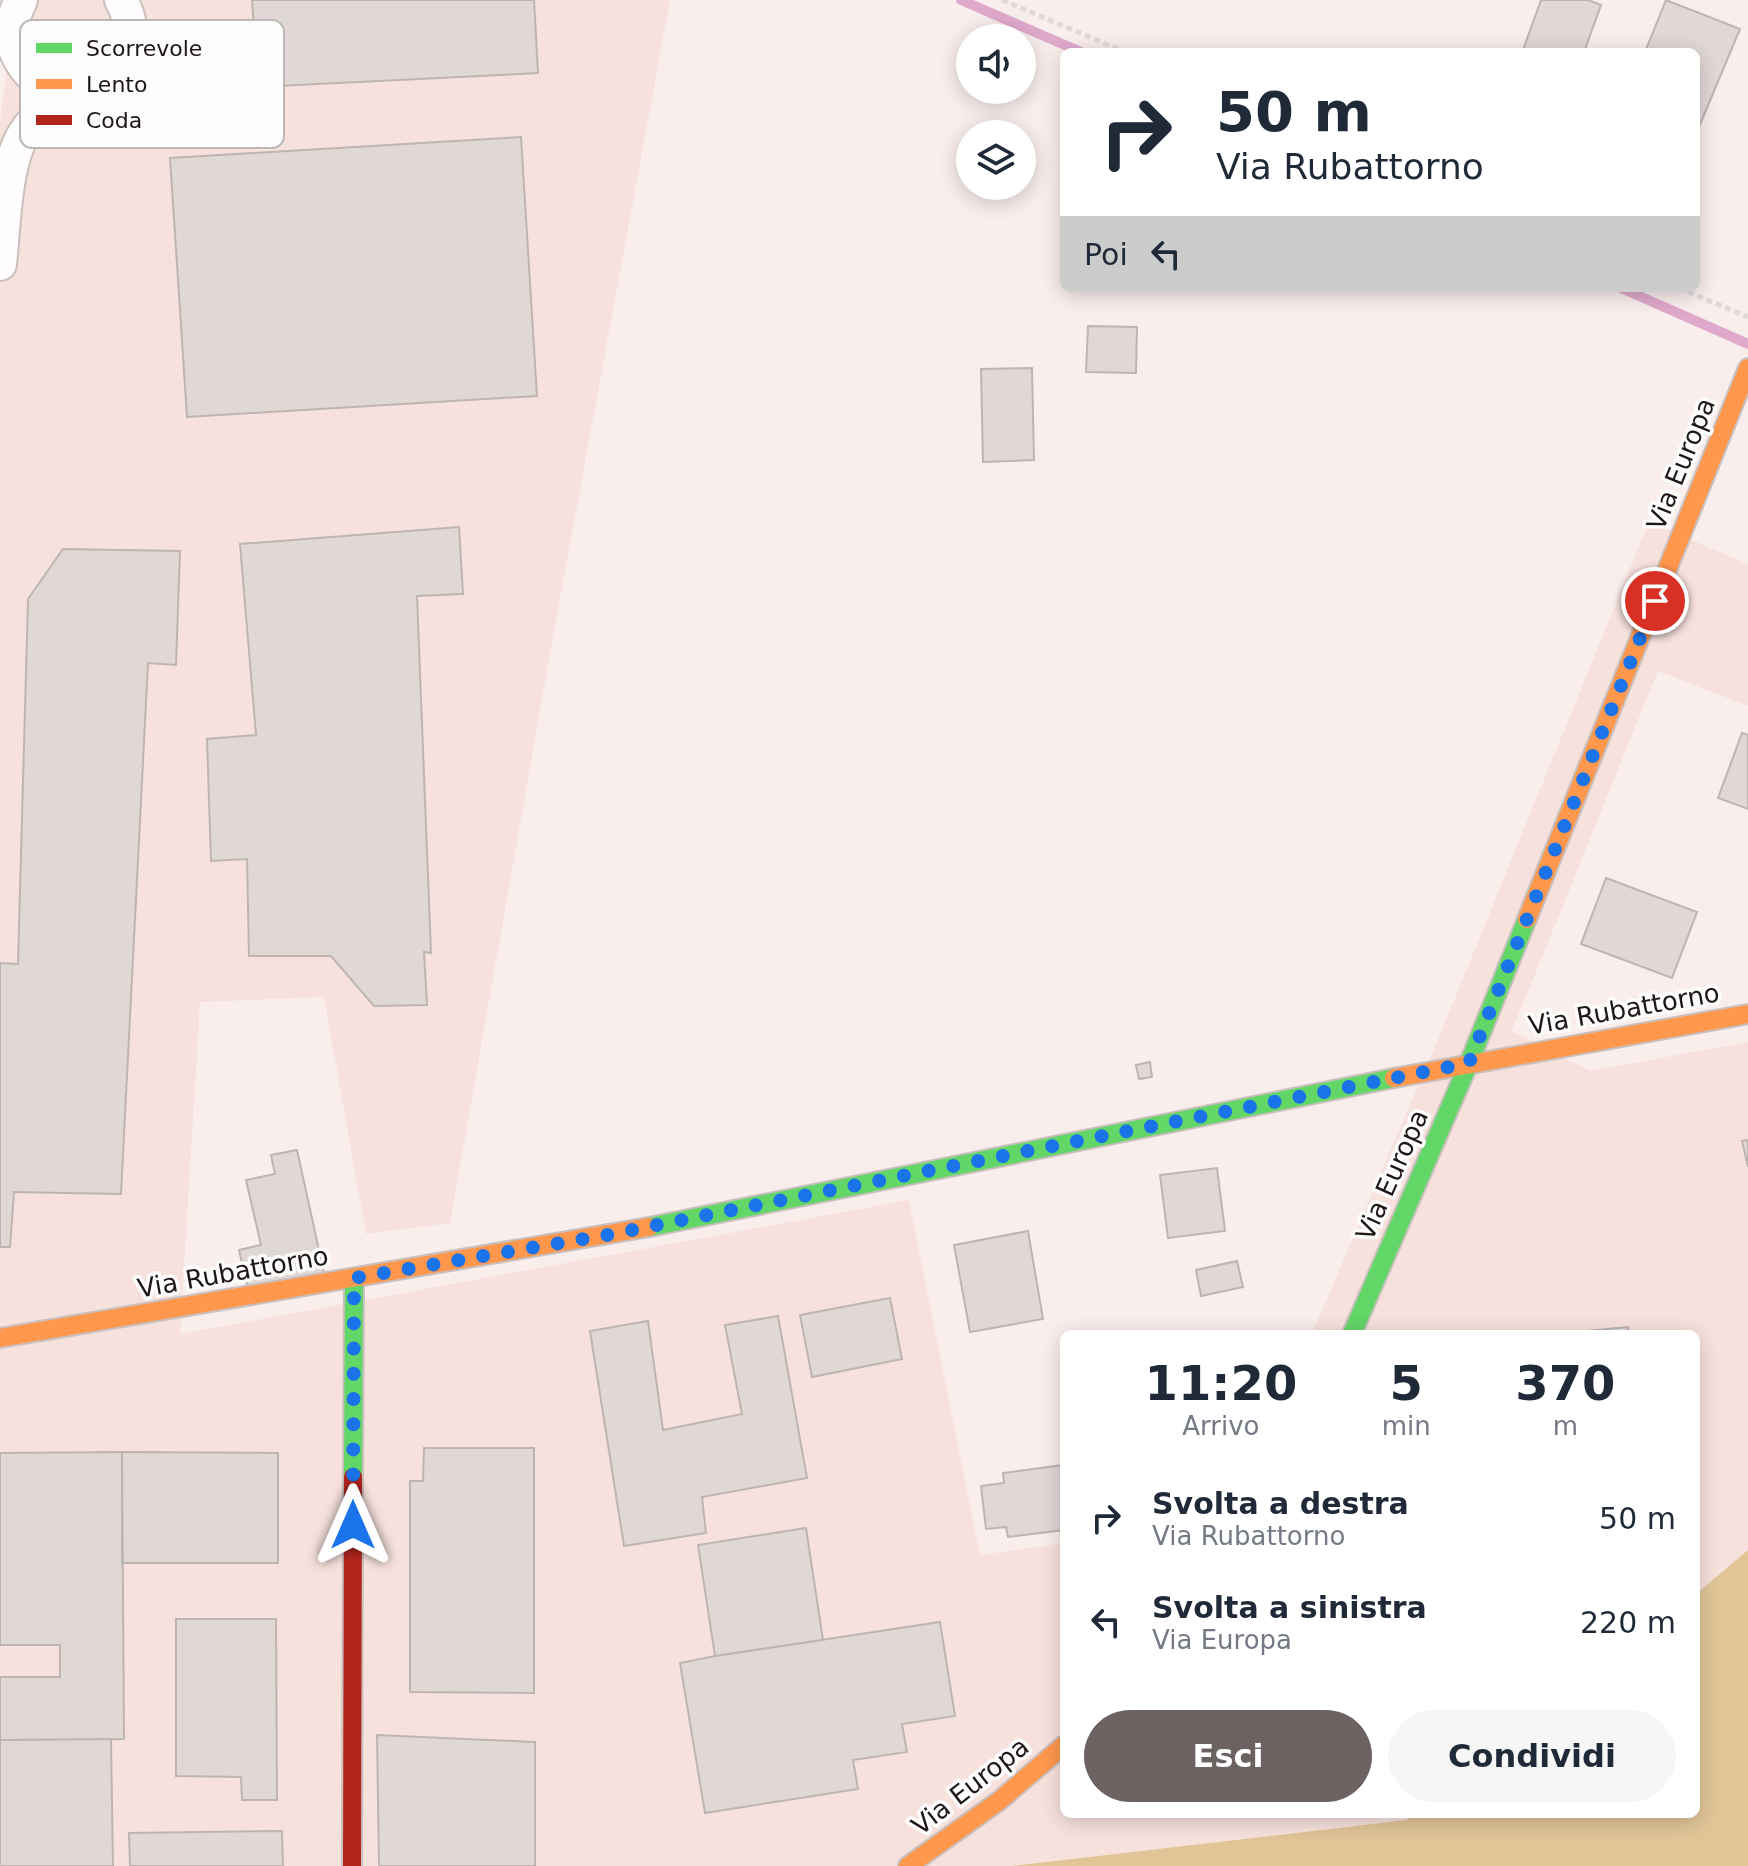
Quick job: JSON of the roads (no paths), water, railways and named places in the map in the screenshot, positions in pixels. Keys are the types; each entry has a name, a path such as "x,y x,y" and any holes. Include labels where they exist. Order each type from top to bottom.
{"street":[{"path":"20,60 12,31 13,18 21,0"},
{"path":"121,0 128,20"},
{"path":"0,264 14,154 20,140"},
{"name":"Via Europa","path":"1354,1330 1469,1063 1748,369"},
{"name":"Via Rubattorno","path":"0,1338 607,1235 1469,1063 1748,1014"},
{"path":"352,1866 354,1278"},
{"name":"Via Europa","path":"908,1866 999,1801 1060,1748"}],"waterway":[{"path":"961,0 1072,48"},
{"path":"1630,292 1748,344"}]}
